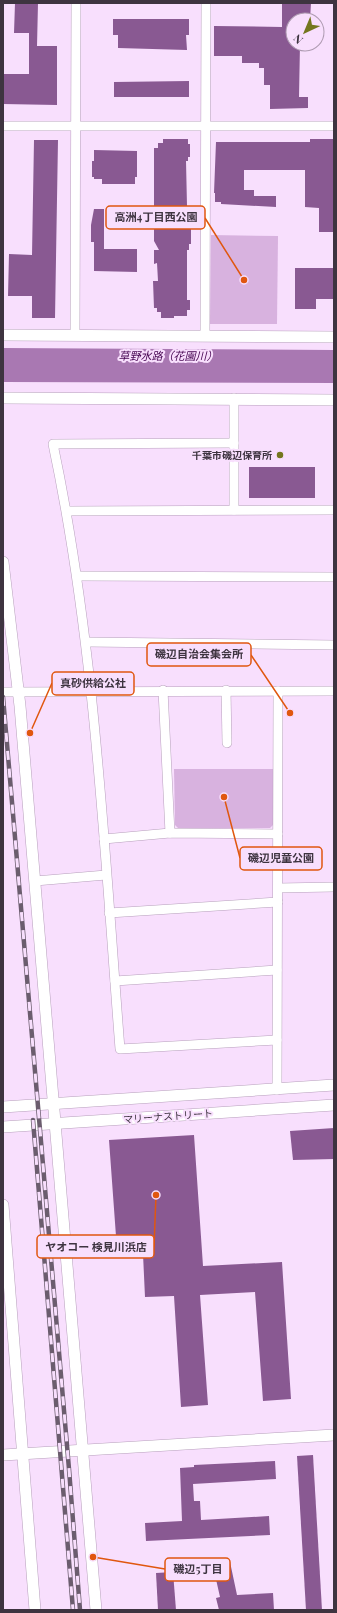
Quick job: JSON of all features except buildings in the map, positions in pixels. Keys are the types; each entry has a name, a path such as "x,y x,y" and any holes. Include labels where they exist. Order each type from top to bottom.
{"street":[{"path":"75,335 76,3"},
{"path":"205,336 206,3"},
{"path":"3,126 334,126"},
{"path":"3,335 334,337"},
{"path":"3,398 234,398 334,400"},
{"path":"234,398 234,510"},
{"path":"234,443 53,444 67,511 86,642 104,839 120,1049 277,1040"},
{"path":"67,511 334,510"},
{"path":"3,562 19,691 96,1610"},
{"path":"77,576 334,577"},
{"path":"86,642 334,645"},
{"path":"3,692 163,690 334,691"},
{"path":"163,690 170,833"},
{"path":"226,690 227,743"},
{"path":"277,1090 278,691"},
{"path":"104,839 170,833 278,834"},
{"path":"35,881 106,875"},
{"path":"278,888 334,888"},
{"path":"109,913 278,902"},
{"path":"114,981 277,970"},
{"name":"マリーナストリート","path":"3,1107 277,1090 334,1085"},
{"name":"マリーナストリート","path":"3,1127 334,1106"},
{"path":"3,1205 35,1610"},
{"path":"3,1455 334,1435"}],"shaded area":[{"path":"211,235 278,236 277,324 210,324"},
{"path":"174,769 273,769 274,824 270,828 178,828 175,825"}],"water":[{"name":"草野水路（花園川）","path":"3,348 334,350 334,383 3,382"}],"railway":[{"path":"3,697 80,1610"},
{"path":"33,1120 73,1610"}],"place":[{"name":"高洲4丁目西公園","path":"244,280"},
{"name":"千葉市磯辺保育所","path":"280,455"},
{"name":"磯辺自治会集会所","path":"290,713"},
{"name":"真砂供給公社","path":"30,733"},
{"name":"磯辺児童公園","path":"224,797"},
{"name":"ヤオコー 検見川浜店","path":"156,1195"},
{"name":"磯辺5丁目","path":"93,1557"}]}
